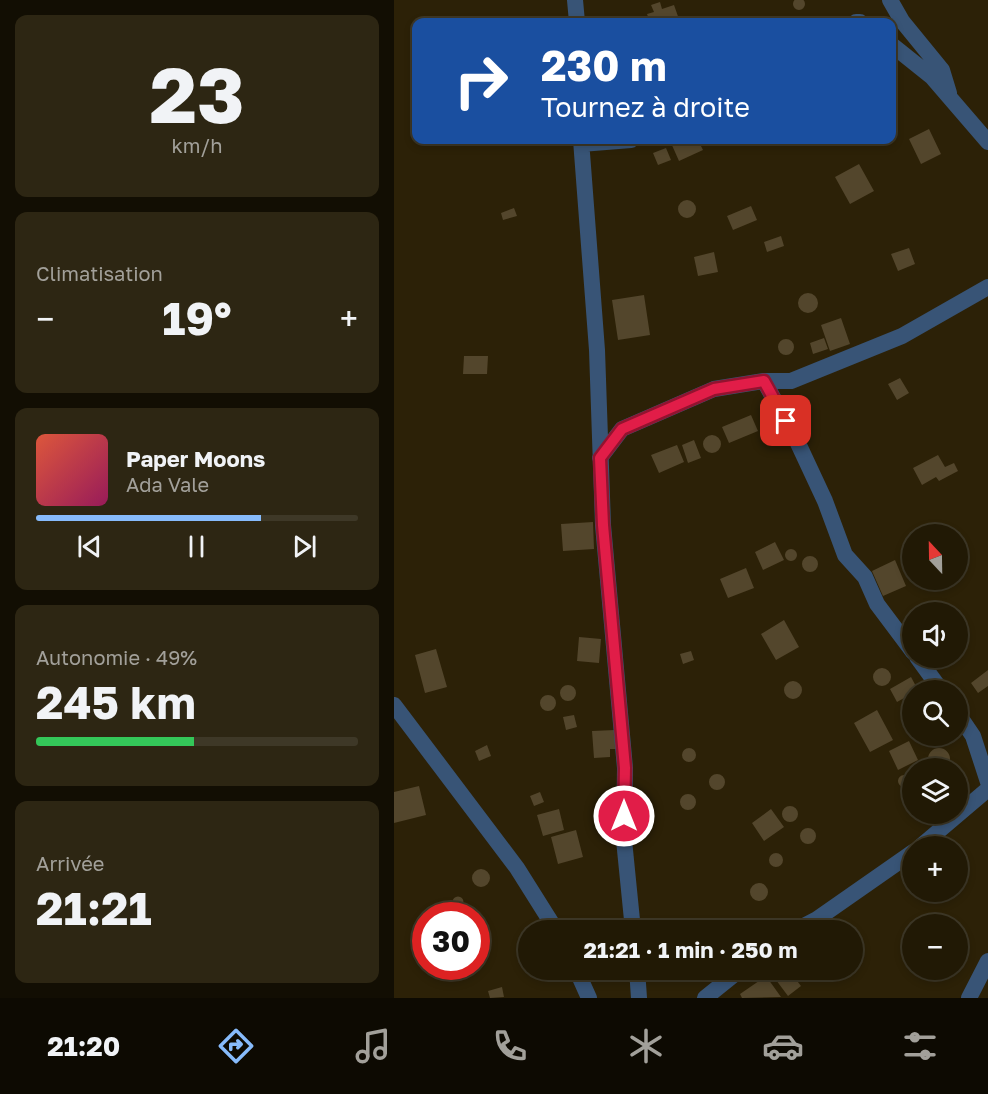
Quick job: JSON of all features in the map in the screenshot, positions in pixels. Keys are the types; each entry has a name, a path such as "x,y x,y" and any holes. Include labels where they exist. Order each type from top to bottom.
{"street":[{"path":"575,0 577,18"},
{"path":"890,0 902,21 942,70 950,97"},
{"path":"896,48 932,77 988,142"},
{"path":"581,144 597,350 603,525 625,768 624,840 632,920"},
{"path":"600,458 622,429 714,389 764,381 791,381 902,336 988,287"},
{"path":"764,381 811,471 845,555 865,577 877,604 902,637"},
{"path":"394,705 517,868 550,920"},
{"path":"968,729 973,736 988,782"},
{"path":"933,836 988,789"},
{"path":"814,920 902,860"},
{"path":"969,998 988,961"},
{"path":"581,980 589,998"},
{"path":"638,980 639,998"},
{"path":"705,998 727,980"}],"building":[{"path":"796,-1 802,-1 805,2 801,10 793,6"},
{"path":"660,2 662,9 674,5 679,18 648,18 647,14 654,12 651,5"},
{"path":"929,129 941,154 921,164 909,139"},
{"path":"671,144 700,144 703,150 679,161"},
{"path":"666,148 671,160 658,165 653,153"},
{"path":"859,164 874,191 850,204 835,177"},
{"path":"687,200 693,203 696,209 693,215 687,218 681,215 678,209 681,203"},
{"path":"751,206 757,220 733,230 727,216"},
{"path":"514,208 517,216 503,220 501,213"},
{"path":"781,236 784,246 767,252 764,242"},
{"path":"909,248 915,264 898,271 891,254"},
{"path":"714,252 718,272 698,276 694,257"},
{"path":"808,293 815,296 818,303 815,310 808,313 801,310 798,303 801,296"},
{"path":"644,295 650,335 618,340 612,300"},
{"path":"841,318 850,344 830,351 821,325"},
{"path":"824,338 828,349 813,354 810,343"},
{"path":"786,339 792,341 794,347 792,353 786,355 780,353 778,347 780,341"},
{"path":"464,356 488,356 487,374 463,374"},
{"path":"900,378 909,393 897,400 888,384"},
{"path":"751,415 758,431 729,443 722,427"},
{"path":"712,435 718,438 721,444 718,450 712,453 706,450 703,444 706,438"},
{"path":"694,440 701,458 688,463 682,445"},
{"path":"677,445 684,462 659,473 651,455"},
{"path":"938,455 945,467 954,463 958,471 939,481 936,477 922,485 913,468"},
{"path":"593,522 594,549 563,551 561,524"},
{"path":"775,542 784,560 763,570 755,552"},
{"path":"793,549 797,555 793,561 789,561 785,553"},
{"path":"810,556 818,564 810,572 802,564"},
{"path":"895,560 902,577 902,588 883,596 872,571"},
{"path":"746,568 754,588 728,598 720,579"},
{"path":"784,620 799,647 776,660 761,634"},
{"path":"579,637 601,639 599,663 577,661"},
{"path":"436,649 447,687 425,693 415,655"},
{"path":"691,651 694,660 683,664 680,654"},
{"path":"882,668 888,671 891,677 888,683 882,686 876,683 873,677 876,671"},
{"path":"988,670 988,686 978,693 971,683"},
{"path":"793,681 799,684 802,690 799,696 793,699 787,696 784,690 787,684"},
{"path":"902,682 902,699 897,702 890,689"},
{"path":"568,685 574,687 576,693 574,699 568,701 562,699 560,693 562,687"},
{"path":"545,695 551,695 556,703 554,709 545,711 540,706 540,700"},
{"path":"877,710 893,740 870,752 854,723"},
{"path":"574,715 577,727 566,730 563,717"},
{"path":"615,730 616,749 610,749 610,757 594,758 592,731"},
{"path":"902,744 911,746 917,758 902,758 902,768 898,770 889,751"},
{"path":"487,745 491,756 479,761 475,751"},
{"path":"689,748 694,750 696,755 694,760 689,762 684,760 682,755 684,750"},
{"path":"939,748 947,751 950,758 928,758 931,751"},
{"path":"714,774 720,774 725,782 723,788 714,790 709,785 709,779"},
{"path":"902,775 902,787 898,783 899,776"},
{"path":"419,786 426,815 394,823 394,792"},
{"path":"540,792 544,802 534,806 530,796"},
{"path":"688,794 696,802 688,810 680,802"},
{"path":"787,806 793,806 798,814 796,820 787,822 782,817 782,811"},
{"path":"559,809 564,830 543,836 537,815"},
{"path":"771,809 784,827 764,841 752,823"},
{"path":"805,828 811,828 816,836 814,842 805,844 800,839 800,833"},
{"path":"576,830 583,857 558,864 551,837"},
{"path":"773,853 779,853 783,860 779,867 773,867 769,863 769,857"},
{"path":"481,869 487,872 490,878 487,884 481,887 475,884 472,878 475,872"},
{"path":"759,883 765,886 768,892 765,898 759,901 753,898 750,892 753,886"},
{"path":"458,896 464,902 452,902"},
{"path":"760,980 769,980 781,997 742,998 740,994"},
{"path":"776,980 796,980 801,986 788,996"},
{"path":"502,987 504,997 490,998 488,991"}],"route":[{"path":"624,816 625,768 606,563 600,458 622,429 714,389 764,381 786,421"}]}
